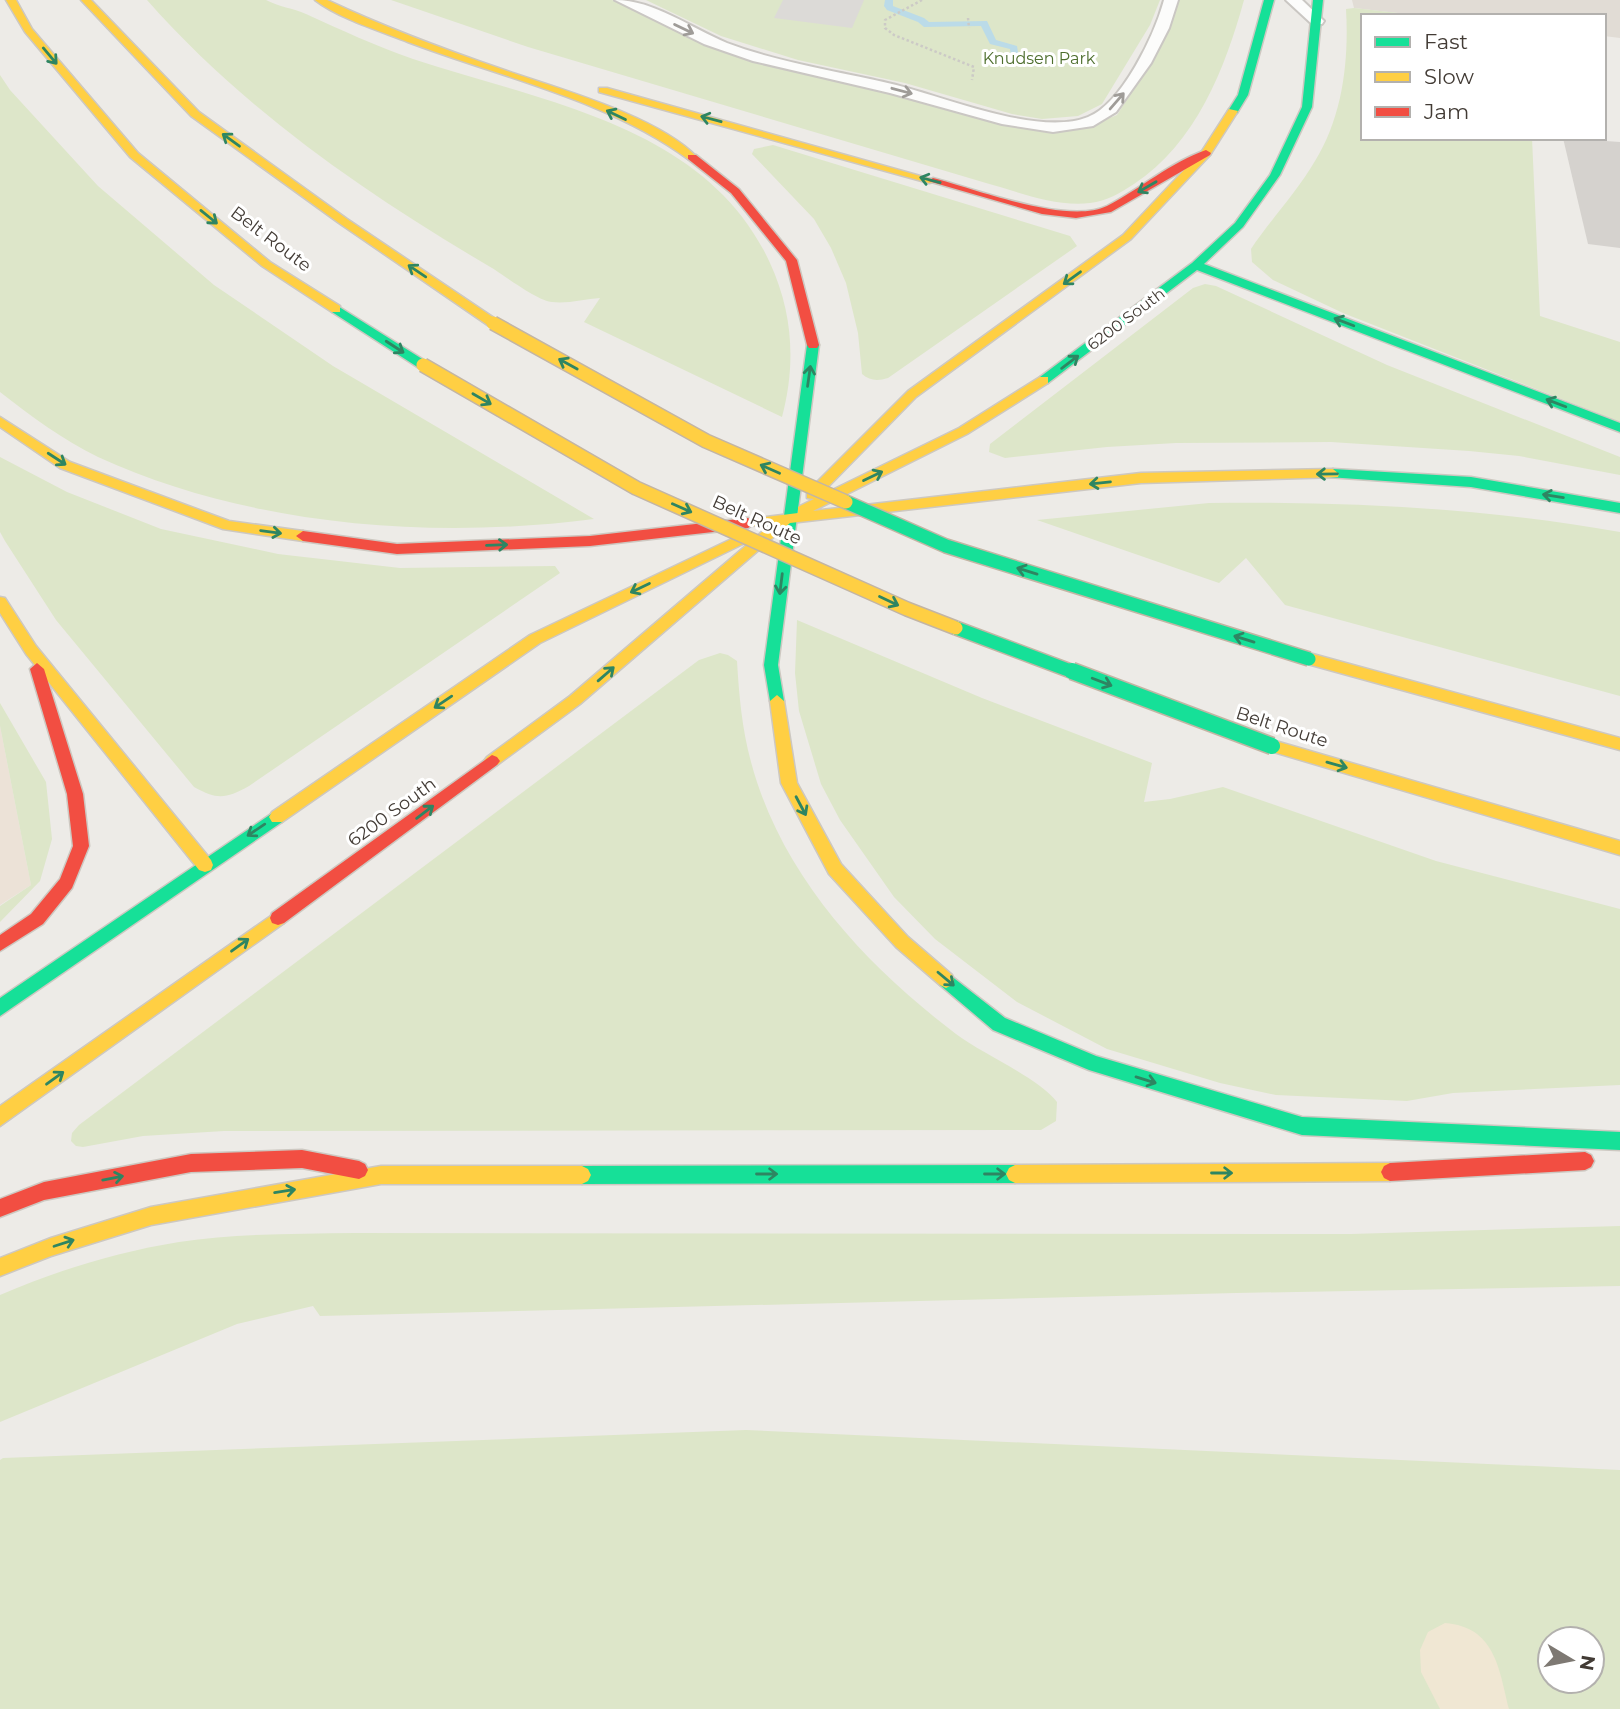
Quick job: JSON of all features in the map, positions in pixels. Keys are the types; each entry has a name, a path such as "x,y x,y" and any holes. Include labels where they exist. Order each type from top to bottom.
{"main road":[{"name":"Belt Route","path":"11,0 29,30 134,155 266,264 423,365 636,488 907,609 1272,746 1620,848"},
{"path":"86,0 195,114 344,221 494,323 706,441 946,546 1309,659 1620,744"},
{"path":"320,0 371,26 597,106 677,145 735,191 790,260 813,345 771,665 789,783 835,869 902,942 999,1024 1094,1064 1302,1126 1620,1141"},
{"name":"6200 South","path":"0,1117 384,842 576,700 790,516 912,394 1127,237 1206,153 1243,95 1269,0"},
{"name":"6200 South","path":"0,1008 535,639 963,431 1054,374 1196,265 1239,226 1275,175 1307,107 1318,0"},
{"path":"371,26 1046,212 1076,215 1107,210 1206,153"},
{"path":"1196,265 1620,428"},
{"path":"0,421 65,465 228,526 397,549 590,541 790,516 1141,478 1336,474 1471,482 1620,508"},
{"path":"0,602 31,650 205,865"},
{"path":"0,944 37,919 66,883 81,846 75,794 31,650"},
{"path":"0,1208 44,1191 191,1163 302,1159 381,1175"},
{"path":"0,1267 151,1216 381,1175 1381,1173 1607,1160"}],"lane":[{"path":"622,0 738,52 1039,126 1081,124 1100,118 1115,104 1149,51 1171,0"},
{"path":"1293,0 1317,21"}],"path":[{"path":"922,0 893,14 884,24 889,31 974,67 971,76 975,85"},
{"path":"968,18 969,28"}],"shaded area":[{"path":"783,0 864,0 852,28 774,18"},
{"path":"1352,0 1620,0 1620,38 1606,36 1606,14 1406,14 1354,8"},
{"path":"0,726 31,885 0,905"}],"green space":[{"path":"147,0 266,0 413,59 566,106 616,125 663,149 706,179 742,216 770,263 784,301 790,339 789,378 782,417 584,322 600,298 570,302 546,301 353,180 266,114 224,78"},
{"path":"391,0 612,0 709,45 796,72 906,95 1017,127 1055,132 1090,126 1117,115 1146,70 1179,0 1244,0 1217,78 1191,126 1175,148 1156,167 1124,190 1102,200 1077,204 1024,194 528,47"},
{"name":"Knudsen Park","path":"646,0 1160,0 1150,25 1102,104 1078,116 1042,119 1012,114 905,83 798,60 721,36"},
{"path":"1346,9 1406,14 1361,14 1361,140 1532,140 1540,316 1620,342 1620,422 1343,313 1273,280 1252,262 1251,249 1308,172 1332,125 1345,68"},
{"path":"0,75 10,90 98,186 214,285 333,366 594,519 469,528 405,527 342,522 278,512 216,499 156,480 98,457 23,410 0,392"},
{"path":"773,145 1070,236 1077,246 888,378 871,379 862,374 858,333 846,283 831,248 814,219 752,154 754,149"},
{"path":"1205,284 1216,286 1387,365 1620,457 1620,475 1519,456 1331,442 1176,443 1005,458 989,452 990,444 1193,288"},
{"path":"0,457 67,492 161,529 278,554 400,568 555,566 560,573 249,786 234,793 216,796 194,787 56,620 5,541 0,532"},
{"path":"1209,503 1312,503 1415,508 1518,517 1620,532 1620,696 1285,605 1246,558 1219,583 1037,520"},
{"path":"797,620 982,698 1152,763 1144,802 1223,787 1436,861 1620,909 1620,1085 1453,1093 1407,1101 1276,1095 1220,1083 1107,1049 1017,1002 935,939 894,897 840,820 821,784 799,711 795,673"},
{"path":"720,653 737,661 741,712 751,762 765,803 805,880 859,947 922,1007 956,1034 1025,1075 1049,1093 1057,1102 1056,1121 1041,1130 224,1131 143,1136 83,1147 76,1146 71,1141 72,1133 79,1125 699,660"},
{"path":"0,703 46,782 52,839 40,881 0,922 0,906 31,885 0,726"},
{"path":"1620,1226 1620,1286 320,1316 313,1306 237,1324 0,1422 0,1295 110,1257 201,1239 267,1234 355,1233 1351,1234"},
{"path":"746,1430 1620,1470 1620,1709 0,1709 0,1460"}],"sand":[{"path":"1445,1623 1462,1626 1485,1641 1498,1665 1509,1709 1440,1709 1421,1672 1420,1650 1428,1632"}],"building":[{"path":"1563,140 1620,142 1620,248 1588,244"}],"waterway":[{"path":"889,0 890,8 927,25 984,23 993,42 1014,48 1014,53 1024,59"}],"traffic: fast":[{"path":"1233,111 1243,95 1269,0"},
{"path":"1044,380 1196,265 1239,225 1275,175 1307,107 1318,0"},
{"path":"1196,265 1620,428"},
{"path":"336,309 423,365"},
{"path":"777,701 771,665 813,345"},
{"path":"1333,474 1471,482 1620,508"},
{"path":"846,502 946,546 1309,659"},
{"path":"956,628 1272,746"},
{"path":"0,1008 277,817"},
{"path":"946,980 999,1024 1095,1064 1302,1126 1620,1141"},
{"path":"582,1175 1015,1174"}],"traffic: slow":[{"path":"11,0 28,30 134,155 266,264 336,309"},
{"path":"86,0 195,114 343,221 493,323"},
{"path":"320,0 400,36 618,115 657,134 692,157"},
{"path":"603,90 933,181"},
{"path":"812,495 912,394 1127,237 1206,153 1233,111"},
{"path":"493,323 706,441 846,502"},
{"path":"423,365 636,488 907,609 956,628"},
{"path":"803,510 963,431 1044,380"},
{"path":"0,421 65,465 228,526 303,536"},
{"path":"748,523 1141,478 1333,474"},
{"path":"492,761 575,700 786,519"},
{"path":"277,817 535,639 742,539"},
{"path":"0,602 31,650 205,865"},
{"path":"1309,659 1620,744"},
{"path":"777,701 789,783 835,869 902,942 946,980"},
{"path":"1272,746 1620,848"},
{"path":"0,1117 278,918"},
{"path":"1015,1174 1390,1172"},
{"path":"0,1267 51,1247 151,1216 381,1175 582,1175"}],"traffic: jam":[{"path":"933,181 1046,212 1076,215 1107,210 1206,153"},
{"path":"692,157 735,191 791,260 813,345"},
{"path":"303,536 397,549 590,541 748,523"},
{"path":"0,944 37,919 66,883 81,846 75,794 37,669"},
{"path":"278,918 492,761"},
{"path":"0,1208 44,1191 191,1163 302,1159 359,1170"},
{"path":"1390,1172 1585,1161"}]}
